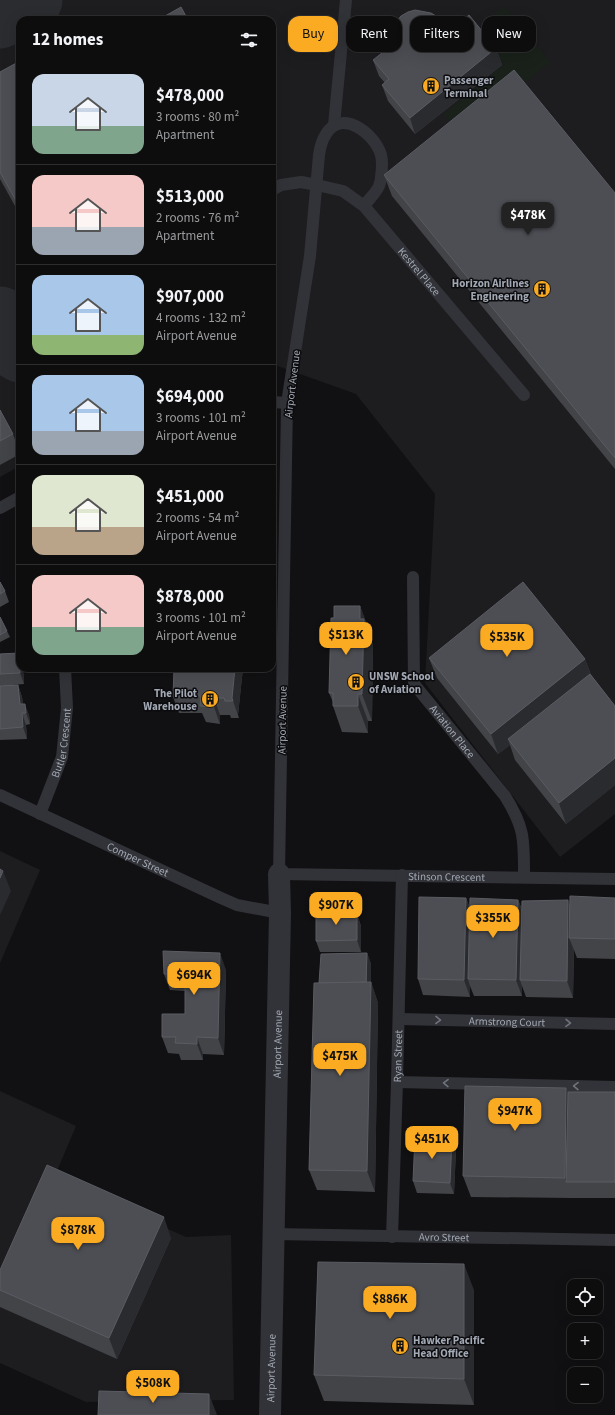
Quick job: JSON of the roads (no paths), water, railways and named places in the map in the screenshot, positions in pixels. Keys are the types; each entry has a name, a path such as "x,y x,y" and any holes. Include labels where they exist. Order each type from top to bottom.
{"street":[{"name":"Airport Avenue","path":"270,1415 280,913 279,874"}],"lane":[{"path":"346,0 334,125 349,123 363,130 373,141 381,154 383,166 380,185 364,206"},
{"name":"Airport Avenue","path":"279,874 287,403 310,256 319,155 326,133 334,125"},
{"name":"Kestrel Place","path":"276,188 301,182 343,190 364,206 524,395"},
{"path":"276,402 287,403"},
{"path":"0,508 16,499"},
{"name":"Aviation Place","path":"413,577 414,684 505,796 516,814 522,828 524,843 524,877"},
{"name":"Butler Crescent","path":"40,814 62,757 67,708 64,672"},
{"name":"Comper Street","path":"0,795 237,905 280,913"},
{"name":"Stinson Crescent","path":"279,874 615,879"},
{"name":"Ryan Street","path":"392,1237 402,875"},
{"name":"Armstrong Court","path":"399,1019 615,1024"},
{"path":"397,1082 615,1087"},
{"name":"Avro Street","path":"274,1234 615,1240"}],"place":[{"name":"Passenger Terminal","path":"431,86"},
{"name":"Horizon Airlines Engineering","path":"542,289"},
{"name":"UNSW School of Aviation","path":"356,682"},
{"name":"The Pilot Warehouse","path":"210,699"},
{"name":"Hawker Pacific Head Office","path":"400,1346"}]}
